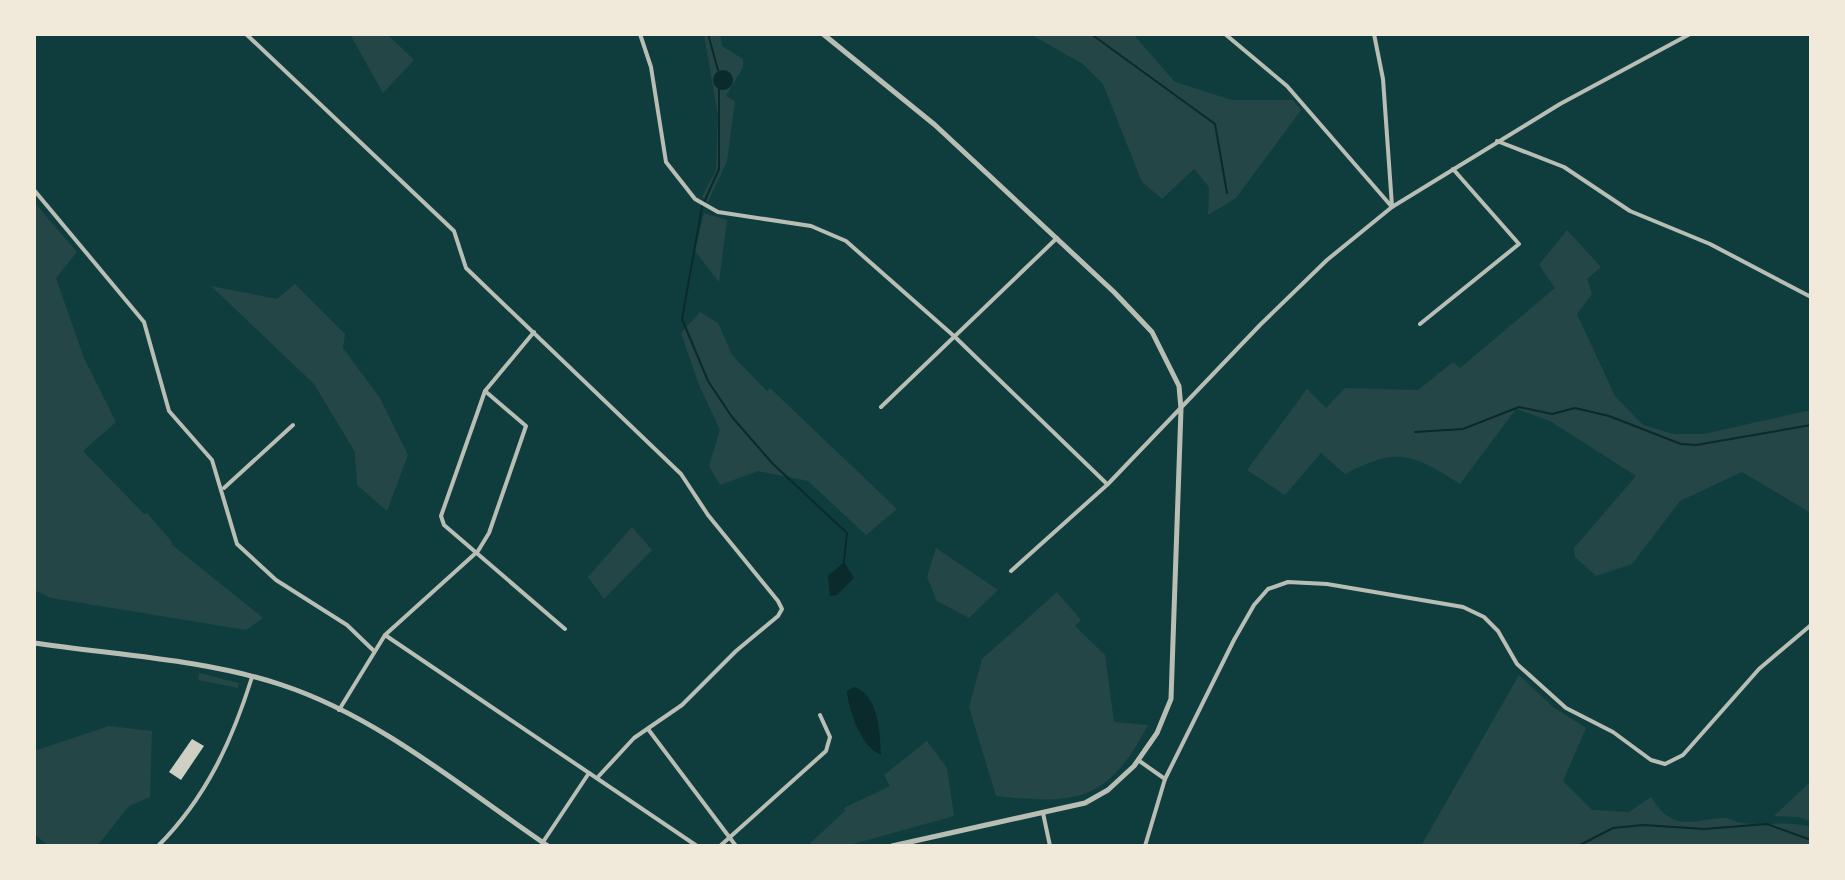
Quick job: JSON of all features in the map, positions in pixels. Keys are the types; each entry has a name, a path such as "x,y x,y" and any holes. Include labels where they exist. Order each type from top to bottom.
{"street":[{"path":"246,34 454,231 466,268 681,474 708,515 782,609 682,705 648,729 597,778"},
{"path":"640,34 654,80 666,162 695,199 718,212 811,226 846,241 955,337 1108,484"},
{"path":"823,34 935,125 1057,238 1152,332 1171,364 1181,409 1171,699 1157,733 1138,760 1108,790 1085,803 892,846"},
{"path":"1225,34 1287,86 1392,207"},
{"path":"1374,34 1383,79 1392,207"},
{"path":"1011,571 1108,484 1327,260 1392,207 1497,141 1690,34"},
{"path":"1497,141 1564,167 1630,211 1710,244 1811,297"},
{"path":"1420,324 1519,244 1453,169"},
{"path":"34,190 144,322 169,411 212,460 223,488 228,520 237,544 253,561 347,625 374,651"},
{"path":"881,407 1057,238"},
{"path":"534,332 485,391 441,516 444,525 478,551 565,629"},
{"path":"339,710 385,635 478,551 489,533 526,426 485,391"},
{"path":"223,488 293,425"},
{"path":"1145,846 1165,779 1254,605 1268,589 1288,582 1327,584 1463,607 1484,617 1498,631 1517,664 1566,708 1613,732 1651,760 1665,764 1683,755 1759,669 1811,625"},
{"path":"385,635 697,846"},
{"path":"34,643 252,677 291,688 339,710 546,844 589,773"},
{"path":"158,846 181,822 210,782 237,723 252,677"},
{"path":"720,846 826,751 830,737 820,715"},
{"path":"648,729 736,846"},
{"path":"1138,760 1165,779"},
{"path":"1043,813 1050,846"}],"shaded area":[{"path":"350,34 387,34 414,60 383,93"},
{"path":"704,34 720,34 722,46 743,59 743,67 726,96 735,101 727,161 708,202 702,197 716,170 718,116"},
{"path":"1030,34 1133,34 1175,82 1232,100 1293,100 1301,110 1236,198 1208,215 1209,187 1194,169 1162,199 1142,182 1103,84 1083,64"},
{"path":"723,70 730,73 733,80 730,87 723,90 716,87 713,80 716,73"},
{"path":"34,202 77,252 56,278 84,358 116,422 83,451 144,514 147,513 171,544 263,618 246,630 51,598 34,590"},
{"path":"704,213 727,220 719,282 695,251"},
{"path":"1567,230 1601,267 1587,279 1592,294 1577,314 1615,396 1643,425 1673,434 1703,434 1811,410 1811,513 1742,472 1680,501 1632,564 1596,576 1575,557 1574,548 1636,476 1550,421 1516,409 1460,484 1429,466 1404,457 1378,460 1345,474 1321,453 1285,495 1247,470 1307,389 1326,408 1345,388 1418,390 1453,362 1460,368 1555,288 1539,265"},
{"path":"295,284 345,334 343,348 380,398 408,455 387,511 357,485 355,452 314,384 211,286 277,299"},
{"path":"700,312 718,323 732,355 767,391 770,388 897,509 866,535 808,481 758,471 720,485 709,466 720,430 699,385 681,333"},
{"path":"632,527 652,550 604,599 588,577"},
{"path":"936,548 998,590 969,618 937,601 927,577"},
{"path":"844,562 854,578 837,595 830,596 828,576"},
{"path":"1057,592 1081,620 1075,626 1105,655 1114,722 1148,725 1119,769 1088,792 1070,798 1049,799 996,796 969,707 982,659"},
{"path":"199,673 239,683 238,688 198,680"},
{"path":"1519,675 1553,707 1586,728 1563,781 1592,810 1629,812 1651,797 1667,816 1682,822 1725,818 1741,823 1811,827 1811,846 1421,846"},
{"path":"854,687 869,698 873,706 879,726 881,755 868,745 853,718 847,691"},
{"path":"109,726 152,731 150,797 129,806 97,846 49,846 34,834 34,751"},
{"path":"927,741 947,768 954,816 846,846 807,846 845,811 844,808 890,786 884,775"},
{"path":"1811,781 1811,822 1799,817 1774,816"}],"building":[{"path":"192,739 204,746 181,780 169,772"}],"waterway":[{"path":"708,34 718,70"},
{"path":"1091,34 1215,124 1227,193"},
{"path":"719,89 719,169 702,207 682,319 708,381 732,417 773,464 847,533 844,562"},
{"path":"1415,432 1463,429 1519,407 1552,414 1575,408 1609,416 1681,444 1696,445 1811,425"},
{"path":"1578,846 1613,828 1643,825 1704,829 1767,824 1811,840"}]}
